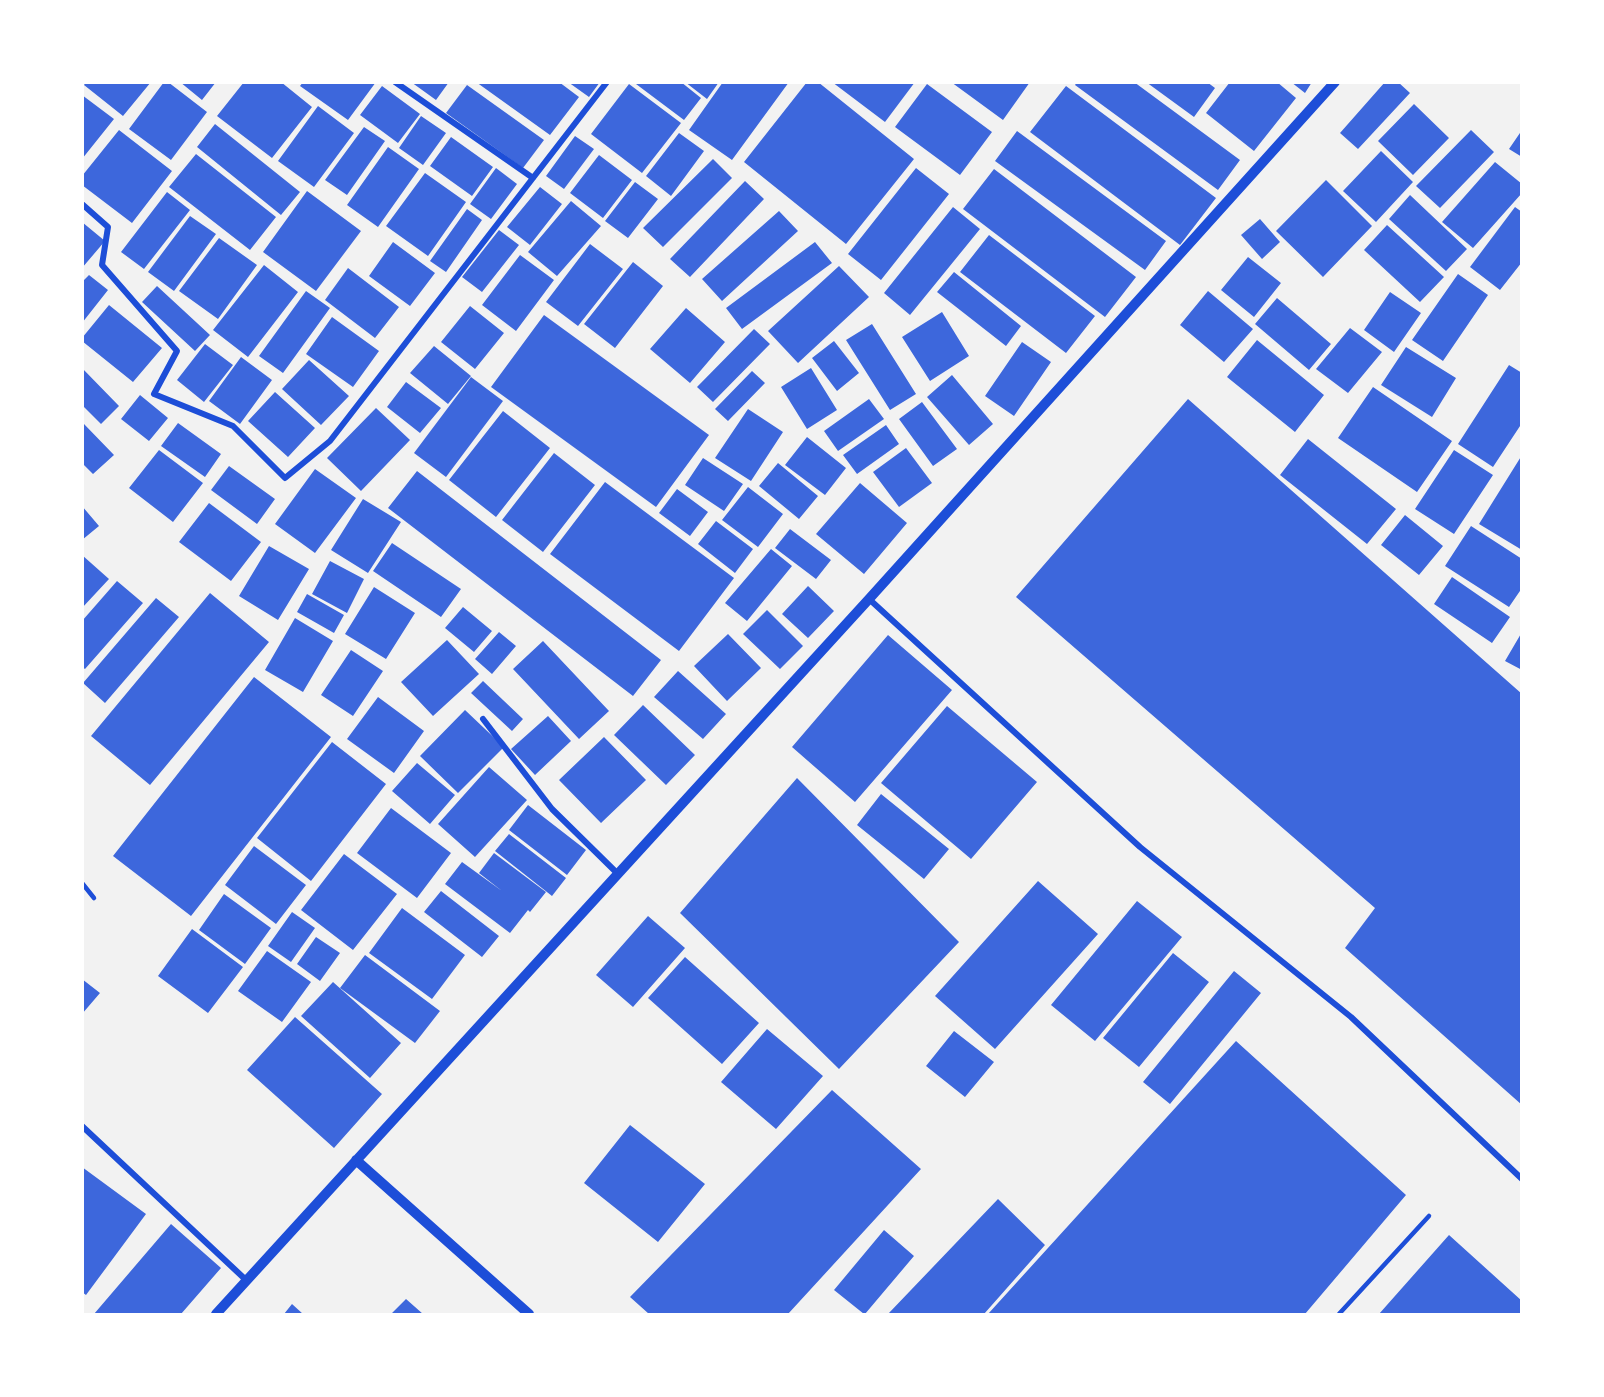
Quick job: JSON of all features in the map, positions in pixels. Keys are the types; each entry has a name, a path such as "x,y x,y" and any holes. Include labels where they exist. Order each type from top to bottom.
{"street":[{"path":"395,82 532,178"},
{"path":"82,204 108,227 102,265 177,351 154,394 233,426 285,478 330,441 607,82"},
{"path":"216,1314 868,599 1335,82"},
{"path":"868,599 1140,847 1351,1017 1521,1179"},
{"path":"483,718 552,809 618,874"},
{"path":"82,1126 246,1280"},
{"path":"356,1160 528,1314"}],"lane":[{"path":"82,883 94,898"},
{"path":"1339,1314 1429,1216"}],"building":[{"path":"86,82 151,82 123,116 84,85"},
{"path":"164,82 168,82 207,112 171,160 129,129"},
{"path":"180,82 216,82 202,100"},
{"path":"244,82 281,82 312,107 272,158 217,116"},
{"path":"303,82 376,82 348,120 300,86"},
{"path":"411,82 449,82 436,100"},
{"path":"476,82 559,82 579,97 550,135"},
{"path":"568,82 600,82 589,97"},
{"path":"638,82 681,82 701,98 684,120 636,84"},
{"path":"685,82 719,82 707,99"},
{"path":"723,82 789,82 732,160 689,130"},
{"path":"807,82 818,82 914,159 846,244 744,162"},
{"path":"832,82 915,82 885,122"},
{"path":"951,82 1030,82 1003,120"},
{"path":"1077,82 1134,82 1240,160 1218,190 1075,85"},
{"path":"1146,82 1207,82 1215,88 1194,117"},
{"path":"1230,82 1277,82 1296,98 1254,151 1206,113"},
{"path":"1291,82 1312,82 1305,93"},
{"path":"1385,82 1398,82 1410,93 1358,149 1340,133"},
{"path":"629,84 681,123 642,173 591,134"},
{"path":"927,84 992,132 960,175 895,127"},
{"path":"467,85 544,140 523,168 446,113"},
{"path":"382,86 420,114 398,143 360,115"},
{"path":"1066,86 1216,198 1180,245 1030,132"},
{"path":"82,95 114,119 82,159"},
{"path":"1414,104 1449,138 1413,175 1378,141"},
{"path":"318,106 354,133 314,187 278,161"},
{"path":"421,116 446,133 423,165 399,148"},
{"path":"215,124 300,192 281,215 197,147"},
{"path":"364,127 385,141 347,195 325,180"},
{"path":"119,130 172,171 132,223 82,185 82,176"},
{"path":"1471,130 1494,152 1440,208 1416,186"},
{"path":"1522,130 1522,157 1509,149"},
{"path":"1017,131 1166,241 1145,270 995,161"},
{"path":"679,133 704,151 671,196 646,176"},
{"path":"575,136 594,149 564,189 546,176"},
{"path":"451,137 493,167 472,196 430,166"},
{"path":"388,147 419,169 378,227 347,205"},
{"path":"1381,151 1413,182 1376,222 1343,191"},
{"path":"196,154 276,217 250,250 169,187"},
{"path":"599,155 632,180 603,218 570,193"},
{"path":"713,159 732,178 663,247 643,228"},
{"path":"1495,162 1522,184 1522,193 1473,248 1442,222"},
{"path":"496,168 517,184 491,219 470,204"},
{"path":"916,168 949,194 881,280 848,254"},
{"path":"994,169 1136,277 1105,317 963,209"},
{"path":"425,173 466,202 428,256 386,226"},
{"path":"1326,180 1372,226 1323,277 1276,231"},
{"path":"745,181 764,199 690,277 670,259"},
{"path":"635,182 658,199 628,238 605,221"},
{"path":"540,187 562,204 530,245 507,227"},
{"path":"307,191 361,231 316,291 263,252"},
{"path":"167,192 190,210 144,269 121,252"},
{"path":"1410,195 1467,249 1446,271 1389,219"},
{"path":"571,201 601,226 557,276 528,252"},
{"path":"953,207 980,229 910,315 884,293"},
{"path":"1515,207 1522,212 1522,262 1500,290 1470,267"},
{"path":"467,209 482,220 446,272 430,261"},
{"path":"779,211 798,231 722,301 702,279"},
{"path":"190,216 216,234 174,291 148,272"},
{"path":"1260,219 1280,242 1262,259 1241,235"},
{"path":"82,222 105,241 82,268"},
{"path":"1387,225 1444,277 1420,302 1364,250"},
{"path":"499,230 519,245 482,292 462,277"},
{"path":"989,235 1095,316 1066,353 960,272"},
{"path":"219,238 257,265 218,319 179,291"},
{"path":"393,242 435,273 410,306 369,276"},
{"path":"815,242 832,263 742,329 726,308"},
{"path":"590,244 623,269 578,326 546,302"},
{"path":"520,255 554,280 516,331 482,305"},
{"path":"1248,257 1281,283 1254,317 1221,290"},
{"path":"633,262 663,286 615,348 584,324"},
{"path":"264,265 298,292 248,357 213,330"},
{"path":"839,266 869,297 798,363 768,331"},
{"path":"348,268 399,307 375,338 325,300"},
{"path":"954,272 1021,326 1006,346 937,292"},
{"path":"1458,274 1488,295 1443,361 1412,340"},
{"path":"89,275 108,290 82,323 82,282"},
{"path":"157,286 210,335 195,351 142,302"},
{"path":"306,291 330,308 283,373 259,356"},
{"path":"1208,291 1253,329 1224,362 1180,325"},
{"path":"1390,292 1421,313 1394,352 1364,330"},
{"path":"1277,298 1331,344 1309,370 1255,324"},
{"path":"109,305 162,348 133,382 82,341 82,338"},
{"path":"470,306 504,333 475,369 441,342"},
{"path":"686,308 725,342 690,383 650,349"},
{"path":"942,312 969,356 930,381 902,337"},
{"path":"544,315 709,435 656,507 491,387"},
{"path":"332,317 379,351 353,387 306,354"},
{"path":"872,324 916,394 890,410 846,340"},
{"path":"1350,328 1382,352 1348,393 1316,369"},
{"path":"754,329 770,344 713,402 697,387"},
{"path":"1257,340 1324,395 1295,432 1227,377"},
{"path":"834,341 859,373 837,391 812,358"},
{"path":"1022,342 1051,362 1014,416 985,396"},
{"path":"205,344 233,365 204,402 177,380"},
{"path":"434,346 471,376 448,404 410,373"},
{"path":"1406,347 1456,378 1432,417 1381,385"},
{"path":"241,357 272,380 240,424 209,401"},
{"path":"309,360 349,396 321,425 282,389"},
{"path":"1509,365 1522,373 1522,423 1493,467 1458,444"},
{"path":"82,368 119,406 101,424 82,405"},
{"path":"811,368 837,410 807,429 781,387"},
{"path":"752,371 765,383 728,421 715,409"},
{"path":"952,375 993,424 969,445 927,397"},
{"path":"471,377 503,401 446,477 414,453"},
{"path":"406,382 441,408 420,433 387,407"},
{"path":"1373,387 1452,441 1417,492 1338,438"},
{"path":"275,392 315,428 288,457 248,421"},
{"path":"140,395 168,418 149,441 121,419"},
{"path":"869,399 884,419 838,451 824,431"},
{"path":"1188,399 1522,694 1522,1105 1345,948 1375,908 1016,597"},
{"path":"922,402 957,449 933,466 899,419"},
{"path":"376,408 410,440 361,491 327,458"},
{"path":"748,409 783,432 751,481 715,458"},
{"path":"503,411 550,448 496,517 449,480"},
{"path":"178,423 221,454 205,477 161,446"},
{"path":"84,424 114,455 93,474 82,463 82,425"},
{"path":"886,425 899,444 857,474 843,455"},
{"path":"807,437 846,468 825,495 785,465"},
{"path":"1308,439 1396,509 1367,544 1280,475"},
{"path":"906,448 932,483 899,507 873,472"},
{"path":"159,450 203,483 173,522 129,488"},
{"path":"1454,450 1493,475 1454,534 1415,509"},
{"path":"554,453 595,485 543,552 502,520"},
{"path":"1522,455 1522,550 1479,524"},
{"path":"703,458 743,484 724,511 685,485"},
{"path":"778,463 818,496 799,519 759,486"},
{"path":"229,466 275,499 257,524 211,490"},
{"path":"315,469 356,498 315,553 275,524"},
{"path":"417,471 661,660 633,696 388,508"},
{"path":"605,482 734,578 679,651 550,554"},
{"path":"860,483 907,523 864,574 816,534"},
{"path":"748,487 783,514 758,547 722,520"},
{"path":"677,489 708,512 690,536 659,513"},
{"path":"363,499 401,522 368,573 331,550"},
{"path":"209,503 261,542 231,581 179,542"},
{"path":"82,506 99,526 82,540"},
{"path":"1405,515 1443,546 1419,575 1381,545"},
{"path":"716,521 753,549 735,573 698,544"},
{"path":"1471,526 1522,559 1522,588 1509,607 1445,566"},
{"path":"790,529 831,560 816,579 775,548"},
{"path":"392,543 461,589 441,617 373,571"},
{"path":"269,546 309,569 278,620 239,596"},
{"path":"771,549 792,566 747,621 725,603"},
{"path":"82,555 109,579 82,608"},
{"path":"330,561 364,579 347,613 312,594"},
{"path":"1452,577 1510,617 1492,643 1434,604"},
{"path":"117,581 143,603 85,669 82,667 82,621"},
{"path":"808,586 834,611 808,638 782,614"},
{"path":"374,587 415,613 386,659 345,634"},
{"path":"210,593 269,642 150,785 91,736"},
{"path":"307,594 344,615 334,633 297,612"},
{"path":"156,598 179,617 105,703 83,683"},
{"path":"463,607 492,631 474,652 445,628"},
{"path":"767,610 803,646 780,669 743,634"},
{"path":"295,618 333,641 303,692 265,670"},
{"path":"499,632 516,646 492,674 475,659"},
{"path":"1522,632 1522,670 1505,661"},
{"path":"728,634 761,668 727,701 694,666"},
{"path":"888,635 952,690 855,802 792,747"},
{"path":"447,640 479,674 433,716 401,682"},
{"path":"543,641 609,711 579,739 513,669"},
{"path":"351,650 383,671 353,716 321,695"},
{"path":"678,671 726,714 703,739 654,697"},
{"path":"254,677 331,737 191,916 113,856"},
{"path":"483,681 523,719 512,731 471,693"},
{"path":"378,697 424,731 394,773 347,739"},
{"path":"643,705 695,755 666,785 614,735"},
{"path":"947,706 1037,782 971,859 881,783"},
{"path":"465,710 504,747 458,793 420,756"},
{"path":"548,716 571,741 535,775 511,749"},
{"path":"604,737 646,780 601,823 559,780"},
{"path":"332,742 386,784 311,881 257,838"},
{"path":"417,763 455,795 430,824 392,791"},
{"path":"489,767 527,800 475,857 438,824"},
{"path":"797,778 959,942 839,1069 680,913"},
{"path":"881,794 949,849 924,879 857,825"},
{"path":"528,805 586,850 567,875 509,830"},
{"path":"391,808 451,853 417,898 357,853"},
{"path":"509,834 566,878 552,896 495,851"},
{"path":"254,846 306,885 276,924 225,885"},
{"path":"494,853 546,892 510,933 445,884 462,862 502,891 479,873"},
{"path":"344,854 397,894 353,950 301,910"},
{"path":"1038,881 1098,934 995,1049 935,996"},
{"path":"441,891 499,936 482,957 424,912"},
{"path":"224,894 271,928 245,964 199,930"},
{"path":"1137,901 1182,937 1095,1041 1051,1005"},
{"path":"402,908 465,955 432,999 369,953"},
{"path":"292,912 315,928 291,962 268,946"},
{"path":"648,916 685,948 633,1007 596,975"},
{"path":"192,929 243,967 208,1013 158,976"},
{"path":"316,937 340,953 320,981 297,964"},
{"path":"267,951 311,982 282,1022 238,991"},
{"path":"1173,953 1209,982 1139,1067 1103,1038"},
{"path":"365,955 440,1011 415,1043 340,988"},
{"path":"685,957 759,1023 722,1064 648,998"},
{"path":"1234,971 1261,993 1170,1104 1143,1082"},
{"path":"82,979 100,993 82,1014"},
{"path":"333,982 401,1043 370,1078 301,1016"},
{"path":"295,1017 382,1094 334,1148 247,1070"},
{"path":"767,1029 823,1076 776,1129 721,1082"},
{"path":"954,1031 994,1062 965,1097 926,1066"},
{"path":"1236,1041 1406,1195 1305,1314 988,1314"},
{"path":"832,1090 921,1169 788,1314 649,1314 630,1297"},
{"path":"630,1125 705,1184 658,1242 584,1183"},
{"path":"82,1167 146,1214 86,1295 82,1292"},
{"path":"998,1199 1045,1245 984,1314 888,1314"},
{"path":"171,1224 221,1268 181,1314 94,1314"},
{"path":"884,1230 914,1256 864,1314 834,1290"},
{"path":"1449,1235 1522,1301 1522,1314 1379,1314"},
{"path":"406,1299 423,1314 391,1314"},
{"path":"292,1304 303,1314 284,1314"}]}
